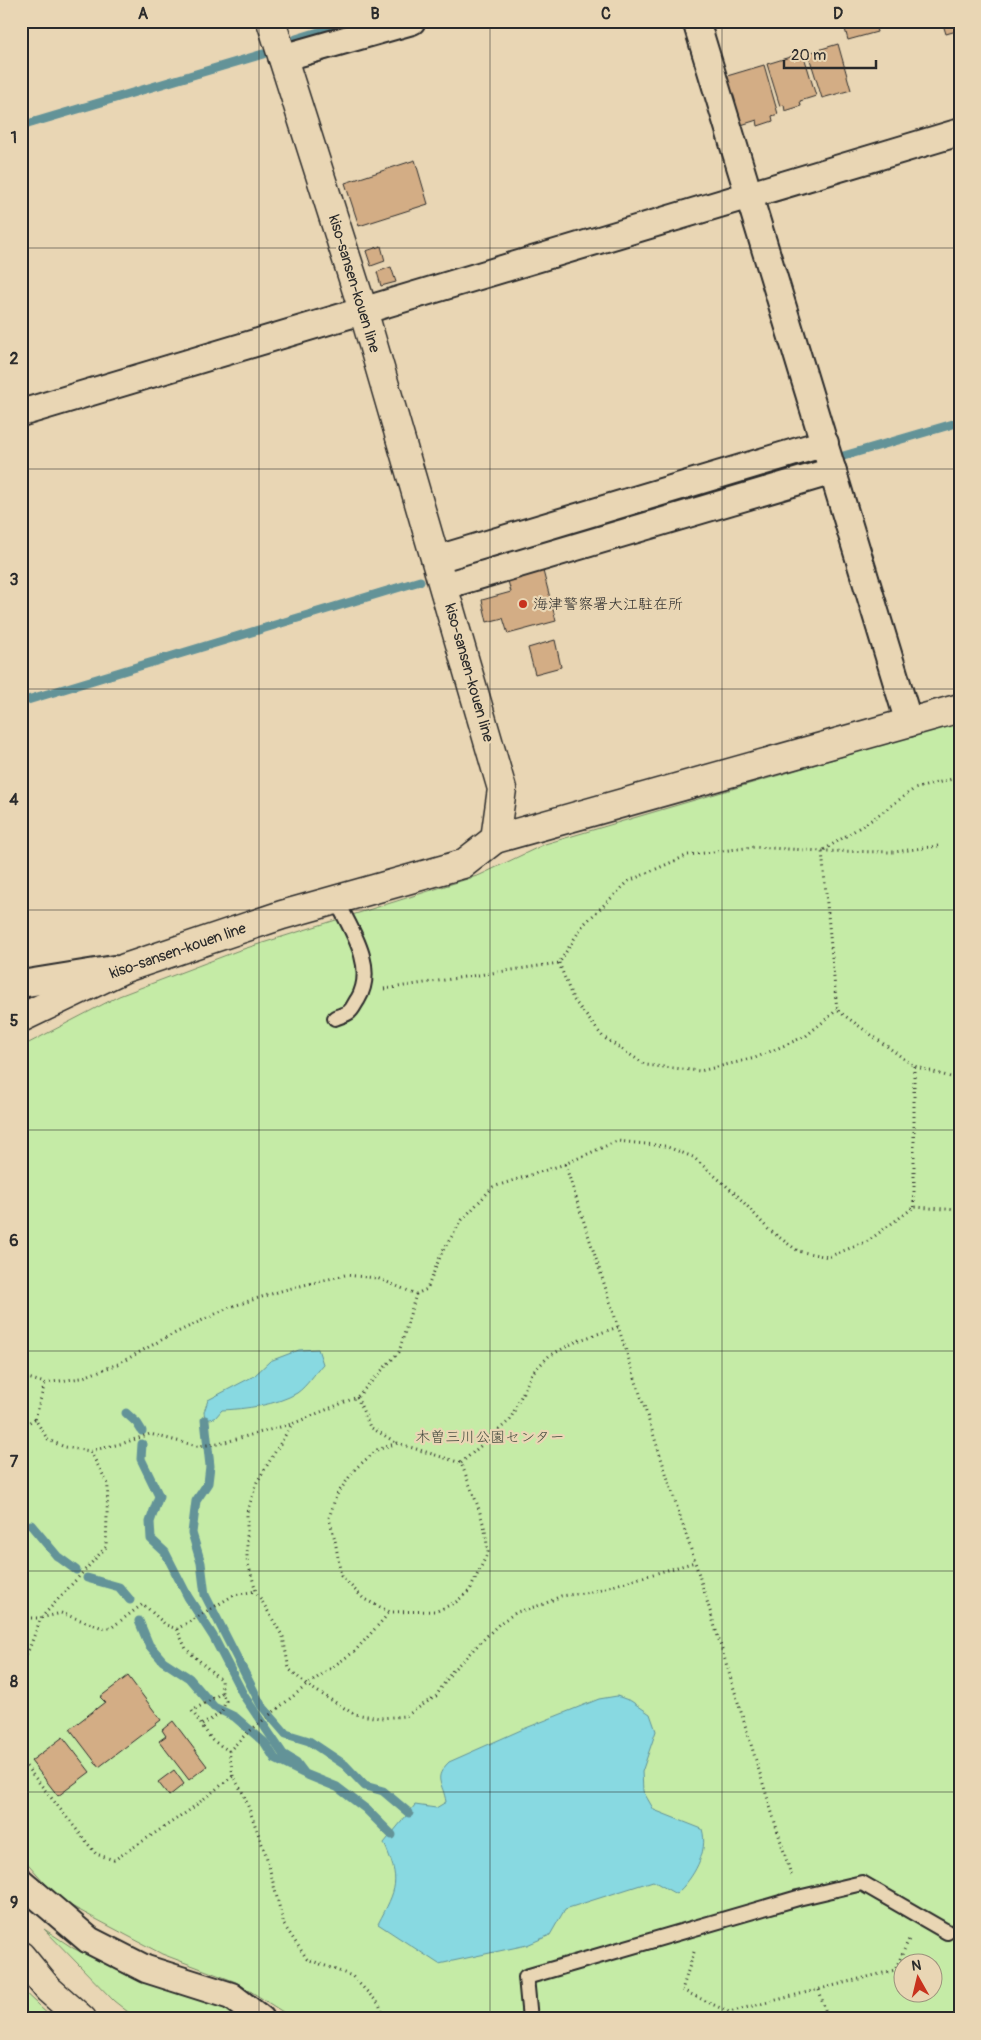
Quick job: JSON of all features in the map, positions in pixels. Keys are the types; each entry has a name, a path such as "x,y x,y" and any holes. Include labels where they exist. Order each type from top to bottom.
{"main road":[{"name":"kiso-sansen-kouen line","path":"21,1018 125,968 282,915 463,864 495,839 502,789 437,559 363,310 271,21"},
{"path":"495,839 960,708"},
{"path":"21,1956 48,1989 82,2019"}],"street":[{"path":"282,58 412,21"},
{"path":"696,21 910,723"},
{"path":"21,413 960,132"},
{"path":"437,559 825,443"},
{"path":"444,586 833,471"},
{"path":"21,984 125,968"},
{"path":"21,1882 89,1940 146,1969 230,1996 261,2019"}],"lane":[{"path":"335,1018 350,1011 361,993 364,978 364,962 356,939 336,900"},
{"path":"530,2019 526,1977 701,1928 798,1898 862,1883 947,1932"}],"path":[{"path":"822,852 873,820 914,789 960,777"},
{"path":"361,993 559,963 583,925 629,881 688,855 754,848 822,852 894,852 938,846"},
{"path":"822,852 836,1010 914,1066 960,1080"},
{"path":"559,963 573,999 603,1037 646,1065 700,1071 756,1058 806,1036 836,1010"},
{"path":"914,1066 914,1207"},
{"path":"21,1376 45,1383 81,1378 118,1364 165,1338 230,1307 284,1290 345,1275 377,1278 416,1294 427,1289 442,1252 462,1220 493,1187 565,1164 617,1141 665,1146 693,1157 737,1195 768,1229 798,1251 828,1257 868,1241 914,1207 960,1210"},
{"path":"565,1164 695,1562 798,1898"},
{"path":"35,1419 48,1440 65,1447 90,1451 124,1443 150,1434 197,1446 218,1444 292,1424 357,1397 399,1352 416,1294"},
{"path":"462,1463 510,1420 532,1372 549,1356 577,1341 618,1327"},
{"path":"21,1427 35,1419 45,1383"},
{"path":"357,1397 370,1427 397,1443 462,1463"},
{"path":"292,1424 257,1482 247,1512 247,1560 256,1591 283,1637 289,1668 307,1685 354,1714 380,1718 406,1716 436,1696 453,1670 470,1652 500,1623 517,1612 544,1604 561,1596 591,1592 695,1562"},
{"path":"397,1443 377,1450 354,1469 336,1496 329,1518 341,1576 364,1599 390,1612 437,1611 456,1602 470,1590 473,1584 488,1552 485,1530 478,1506 462,1463"},
{"path":"21,1664 41,1618 106,1547 108,1484 90,1451"},
{"path":"21,1618 41,1618 61,1613 103,1628 111,1628 142,1604 166,1625 177,1629 192,1622 234,1595 256,1591"},
{"path":"229,1751 246,1734 287,1703 307,1685 355,1651 390,1612"},
{"path":"177,1629 186,1649 220,1680 222,1694 226,1701 221,1713 202,1725"},
{"path":"222,1694 192,1711 212,1740 229,1751 233,1776 244,1795 266,1855 284,1925 307,1959 352,1976 379,2004 385,2019"},
{"path":"21,1758 96,1854 114,1860 187,1812 233,1776"},
{"path":"701,1928 682,1990 729,2012 895,1970 919,1916"},
{"path":"819,1990 828,2019"}],"green space":[{"name":"木曽三川公園センター","path":"960,722 960,2019 294,2019 236,1982 162,1954 60,1900 21,1856 21,1047 119,996 237,951 480,875 545,844"},
{"path":"44,1929 73,1948 143,1983 194,1994 218,2004 240,2019 137,2019 114,2001"},
{"path":"21,1989 53,2019 21,2019"}],"water":[{"path":"318,1349 323,1364 308,1383 297,1393 280,1401 222,1410 215,1418 205,1420 204,1412 208,1400 254,1376 270,1361 299,1350"},
{"path":"617,1696 631,1701 650,1714 656,1731 642,1772 643,1791 654,1810 702,1829 703,1847 698,1864 694,1873 676,1894 653,1881 565,1909 550,1935 527,1945 439,1964 378,1924 393,1893 395,1876 384,1843 415,1805 436,1808 446,1802 440,1777 449,1762 521,1730 599,1699"}],"building":[{"path":"874,21 877,32 848,40 845,29"},
{"path":"942,21 960,21 960,30 946,34"},
{"path":"838,44 851,90 822,98 808,53"},
{"path":"803,53 816,96 800,101 801,106 785,111 784,105 780,106 767,64"},
{"path":"764,65 778,114 772,116 773,121 758,126 757,120 741,125 727,76"},
{"path":"415,160 428,204 359,226 345,183"},
{"path":"381,246 385,261 371,266 366,251"},
{"path":"391,267 396,282 381,286 377,272"},
{"path":"543,571 556,621 508,634 503,618 487,622 482,600 511,592 508,581"},
{"path":"555,640 561,667 535,674 528,648"},
{"path":"128,1676 161,1720 99,1767 70,1729 105,1702 100,1697"},
{"path":"173,1721 207,1766 189,1780 159,1741 166,1736 162,1730"},
{"path":"63,1737 90,1772 58,1796 31,1761"},
{"path":"174,1770 184,1784 169,1796 158,1782"}],"waterway":[{"path":"296,39 354,21"},
{"path":"21,126 263,54"},
{"path":"840,457 960,422"},
{"path":"457,568 484,561"},
{"path":"21,702 420,581"},
{"path":"126,1413 137,1423 142,1431"},
{"path":"205,1420 210,1466 208,1483 196,1501 192,1533 201,1563 205,1595 261,1705 286,1734 309,1741 345,1765 365,1786 383,1791 409,1813"},
{"path":"142,1444 141,1459 159,1496 150,1522 151,1539 165,1552 188,1597 213,1636 244,1696 283,1754 296,1762 305,1774 337,1787 366,1809 392,1835"},
{"path":"31,1525 57,1556 76,1570"},
{"path":"87,1578 119,1587 130,1600"},
{"path":"139,1621 149,1645 163,1661 189,1678 214,1707 235,1717 265,1743 275,1759 303,1773"}],"place":[{"name":"海津警察署大江駐在所","path":"523,604"}]}
